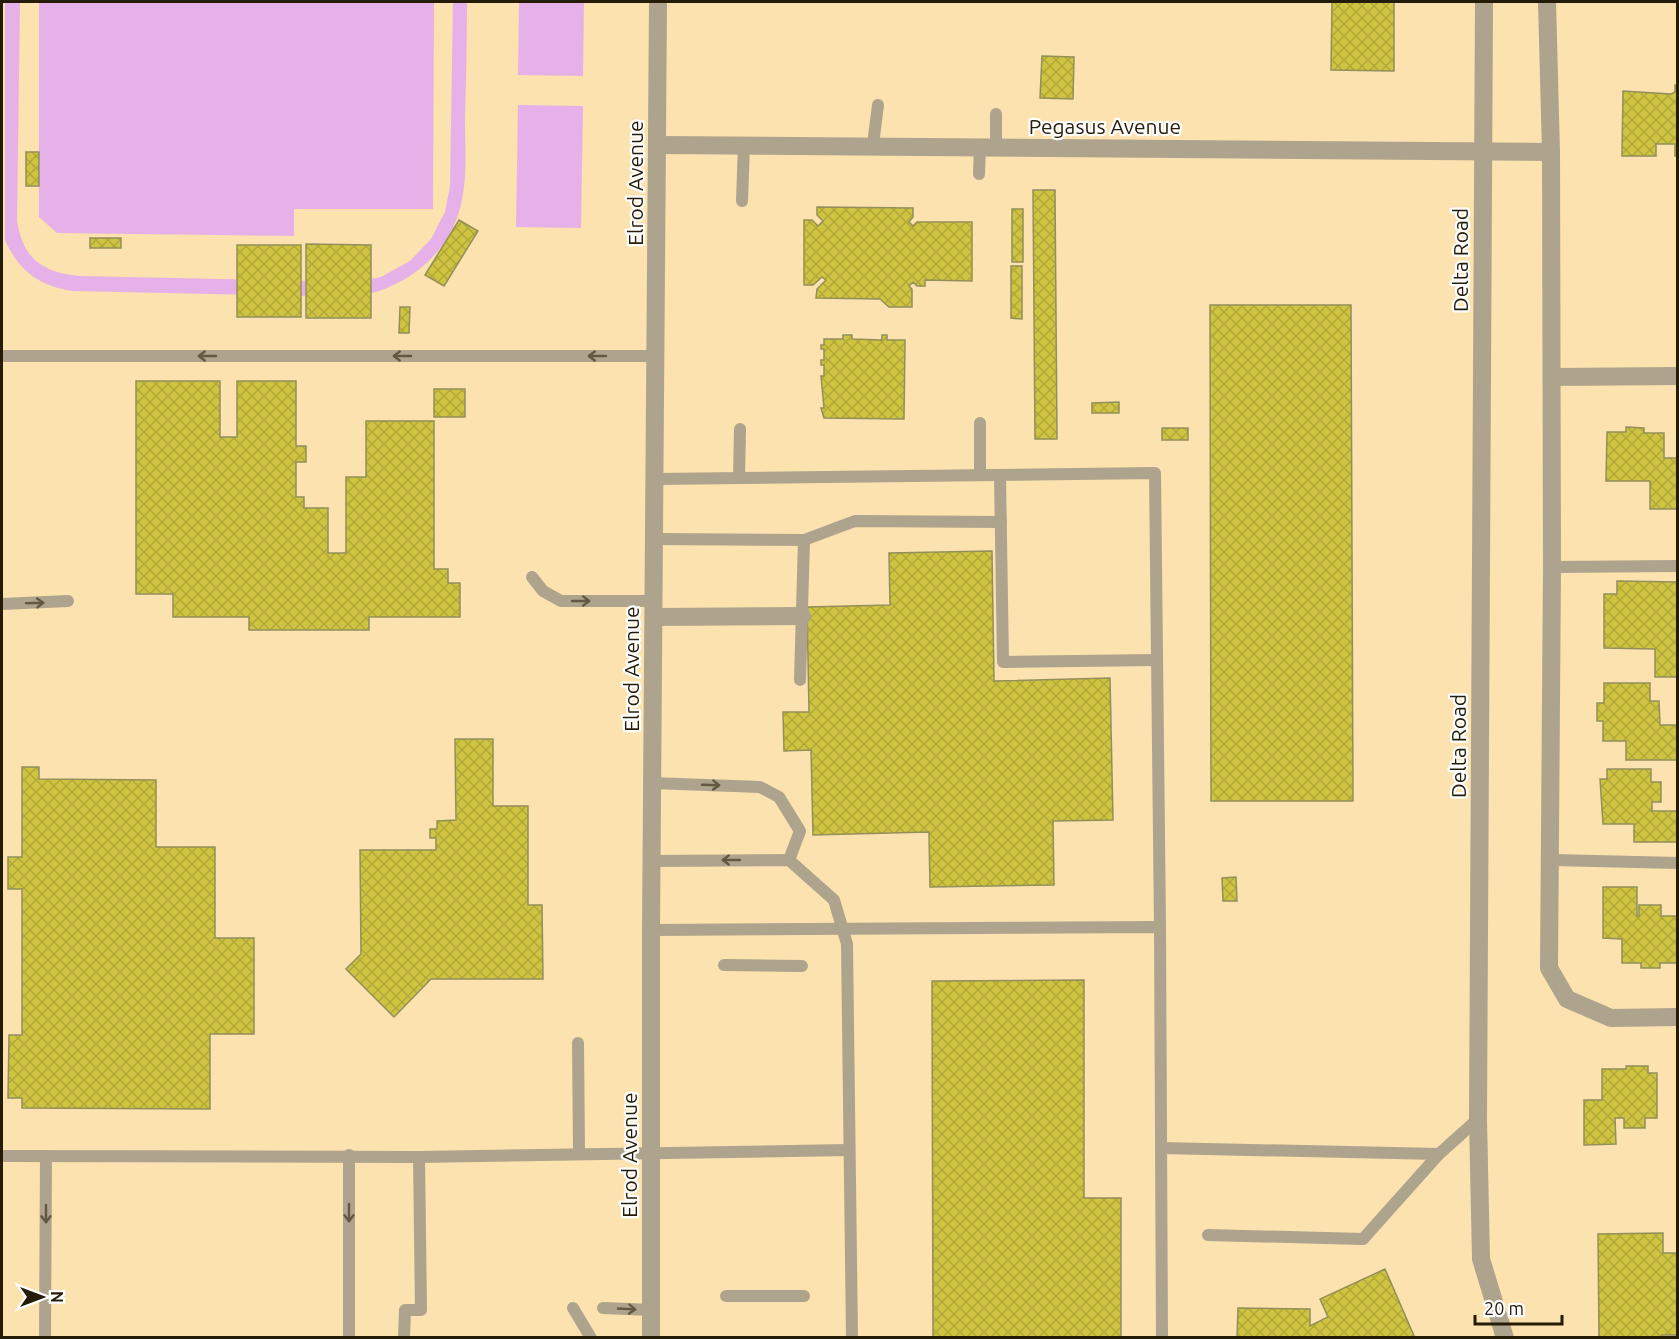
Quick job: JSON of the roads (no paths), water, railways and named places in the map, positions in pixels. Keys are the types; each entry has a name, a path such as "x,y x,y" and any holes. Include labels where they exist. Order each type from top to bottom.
{"street":[{"name":"Elrod Avenue","path":"651,1338 651,930 656,539 658,2"},
{"name":"Delta Road","path":"1484,2 1478,1119 1481,1259 1505,1338"},
{"path":"1547,2 1551,152 1552,377 1552,860 1549,968 1567,999 1611,1018 1677,1017"},
{"name":"Pegasus Avenue","path":"658,144 873,144 988,148 1551,152"},
{"path":"1552,377 1677,376"},
{"path":"654,609 802,616"}],"lane":[{"path":"873,144 878,105"},
{"path":"979,174 996,114"},
{"path":"742,201 744,144"},
{"path":"2,356 656,356"},
{"path":"980,423 980,475"},
{"path":"739,478 740,429"},
{"path":"656,479 1155,473 1162,1338"},
{"path":"1000,475 1003,662 1157,660"},
{"path":"656,539 804,540 855,521 1001,522"},
{"path":"800,680 804,540"},
{"path":"1552,567 1677,566"},
{"path":"532,577 543,591 561,601 654,609"},
{"path":"2,604 68,601"},
{"path":"652,783 760,787 779,797 800,831 789,860"},
{"path":"653,861 789,860 834,900 847,944 852,1338"},
{"path":"1552,860 1677,862"},
{"path":"651,930 842,931 1160,927"},
{"path":"724,965 802,966"},
{"path":"578,1043 579,1153"},
{"path":"1208,1235 1363,1239 1439,1154 1478,1119"},
{"path":"1161,1148 1439,1154"},
{"path":"2,1156 349,1155 419,1157 849,1150"},
{"path":"349,1155 349,1338"},
{"path":"45,1338 46,1156"},
{"path":"404,1338 405,1310 421,1310 419,1157"},
{"path":"726,1296 804,1296"},
{"path":"573,1308 591,1338"},
{"path":"603,1308 651,1310"}]}
